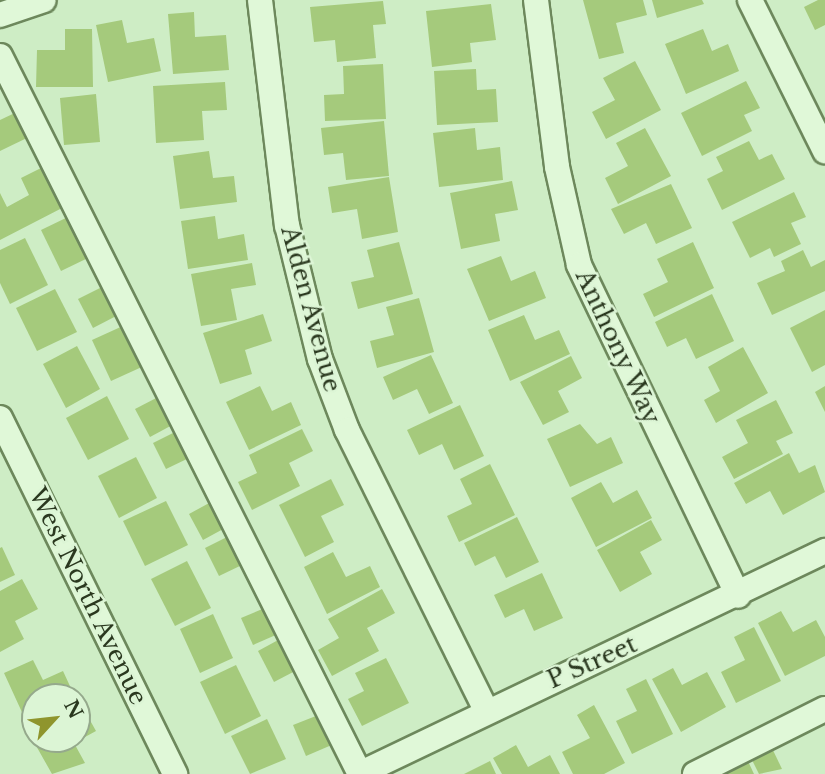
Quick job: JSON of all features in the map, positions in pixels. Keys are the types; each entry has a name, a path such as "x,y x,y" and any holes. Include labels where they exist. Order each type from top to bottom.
{"street":[{"path":"0,15 44,0"},
{"name":"Alden Avenue","path":"260,0 287,225 320,359 347,430 486,710"},
{"name":"Anthony Way","path":"536,0 558,167 579,265 738,596"},
{"path":"750,0 825,151"},
{"path":"0,56 359,774"},
{"name":"West North Avenue","path":"0,418 166,771"},
{"name":"P Street","path":"359,774 486,710 738,596 825,551"},
{"path":"695,774 825,709"}],"building":[{"path":"583,0 643,0 647,15 616,23 624,53 599,59"},
{"path":"652,0 702,0 704,4 657,18"},
{"path":"818,0 825,0 825,25 815,30 804,7"},
{"path":"383,1 386,24 373,25 376,58 337,62 335,40 314,42 310,7"},
{"path":"491,4 496,40 470,43 472,62 432,67 426,11"},
{"path":"194,12 195,37 226,35 229,70 173,74 168,14"},
{"path":"122,20 127,43 154,38 161,71 108,82 96,25"},
{"path":"65,29 92,29 93,87 36,87 37,50 65,50"},
{"path":"703,29 712,51 728,44 739,71 686,94 665,44"},
{"path":"635,61 661,110 606,139 592,112 615,100 603,78"},
{"path":"383,64 386,119 325,121 324,95 344,94 343,66"},
{"path":"476,69 477,90 496,89 498,122 437,125 434,71"},
{"path":"746,81 760,108 744,115 752,131 702,156 681,113"},
{"path":"225,82 227,110 202,111 204,140 156,143 153,86"},
{"path":"96,94 100,142 64,145 60,98"},
{"path":"19,111 31,136 0,151 0,120"},
{"path":"384,121 389,176 346,180 343,153 324,155 321,128"},
{"path":"475,128 477,150 500,147 503,180 439,187 433,133"},
{"path":"645,128 671,176 618,204 605,178 628,166 616,143"},
{"path":"749,141 759,160 772,154 785,179 722,210 707,179 723,171 716,157"},
{"path":"209,151 213,178 234,176 237,202 180,209 173,156"},
{"path":"43,167 64,207 0,240 0,193 7,207 29,195 21,178"},
{"path":"389,177 398,232 362,239 357,209 332,213 328,187"},
{"path":"512,181 518,210 495,214 500,241 461,249 450,193"},
{"path":"671,184 692,228 656,244 646,223 624,234 611,209"},
{"path":"794,192 806,217 791,223 801,244 774,257 770,248 750,258 732,222"},
{"path":"70,216 90,257 61,271 41,230"},
{"path":"215,216 218,239 244,234 248,260 188,269 181,221"},
{"path":"25,238 48,285 10,304 0,283 0,250"},
{"path":"399,242 413,294 358,309 351,282 374,277 367,250"},
{"path":"693,242 714,288 654,317 643,294 668,282 657,259"},
{"path":"803,250 811,267 825,260 825,291 772,315 757,283 785,271 781,261"},
{"path":"501,256 511,281 535,271 546,298 489,321 467,269"},
{"path":"252,263 256,285 231,289 237,320 201,326 191,274"},
{"path":"108,284 122,313 93,328 78,299"},
{"path":"55,289 77,332 37,351 16,308"},
{"path":"712,294 734,341 696,359 686,338 667,347 655,322"},
{"path":"419,298 434,352 377,368 370,341 394,335 386,307"},
{"path":"825,310 825,365 812,372 790,328"},
{"path":"263,314 272,341 245,350 252,374 220,384 203,333"},
{"path":"524,315 535,340 559,330 570,354 510,381 488,330"},
{"path":"125,325 144,366 111,381 92,340"},
{"path":"77,346 100,389 66,408 43,364"},
{"path":"743,347 768,393 716,423 704,400 720,391 708,367"},
{"path":"431,355 453,403 429,414 417,389 393,400 383,377"},
{"path":"571,356 582,378 558,391 569,412 543,425 520,382"},
{"path":"260,386 272,411 291,402 301,425 249,450 226,402"},
{"path":"825,386 825,412 815,392"},
{"path":"162,395 176,423 150,437 135,409"},
{"path":"107,396 129,439 88,460 66,418"},
{"path":"776,400 793,433 776,441 783,454 734,479 722,457 748,443 736,420"},
{"path":"460,405 484,456 454,470 442,444 419,455 407,430"},
{"path":"580,424 597,444 611,437 623,463 570,487 547,439"},
{"path":"302,429 313,451 289,463 300,486 252,510 238,482 257,473 249,455"},
{"path":"179,430 191,457 166,469 153,443"},
{"path":"789,453 799,473 815,465 825,492 783,515 770,491 746,504 734,483"},
{"path":"136,457 157,498 119,518 98,476"},
{"path":"490,464 515,515 459,542 447,516 472,504 460,479"},
{"path":"331,479 344,505 321,516 334,542 305,557 279,505"},
{"path":"601,482 613,503 637,490 652,518 596,547 571,498"},
{"path":"166,501 188,545 145,566 123,521"},
{"path":"211,502 225,528 203,540 189,514"},
{"path":"517,517 539,562 506,578 495,556 475,566 464,543"},
{"path":"651,520 662,540 640,552 652,574 620,592 597,550"},
{"path":"229,536 244,564 219,576 205,548"},
{"path":"2,547 15,575 0,582 0,548"},
{"path":"333,552 346,577 370,566 380,587 327,614 304,567"},
{"path":"187,561 211,608 175,626 151,579"},
{"path":"542,573 563,618 534,631 524,609 505,618 494,595"},
{"path":"22,579 38,609 15,621 24,639 0,652 0,591"},
{"path":"382,589 395,613 367,628 379,651 332,676 318,650 339,638 328,619"},
{"path":"267,607 278,634 253,645 241,618"},
{"path":"781,611 793,632 816,620 825,637 825,656 785,676 758,623"},
{"path":"213,614 233,658 200,673 180,629"},
{"path":"754,627 781,681 736,703 721,672 745,660 734,637"},
{"path":"280,639 297,670 274,682 258,651"},
{"path":"386,658 409,703 362,726 348,699 364,691 355,673"},
{"path":"33,660 43,680 63,671 69,683 21,683 21,710 4,673"},
{"path":"236,665 261,716 225,734 200,682"},
{"path":"673,668 682,685 707,672 726,707 681,732 652,679"},
{"path":"646,679 673,734 632,754 616,721 637,711 626,689"},
{"path":"594,705 625,763 604,774 573,774 562,752 590,738 577,715"},
{"path":"321,714 334,744 306,756 293,725"},
{"path":"267,719 286,759 250,774 231,736"},
{"path":"770,744 782,769 759,774 749,754"},
{"path":"516,745 528,767 550,755 560,774 502,774 493,758"},
{"path":"40,753 80,753 85,763 52,774"},
{"path":"747,759 754,774 725,774 723,770"},
{"path":"490,761 496,774 464,774"}]}
